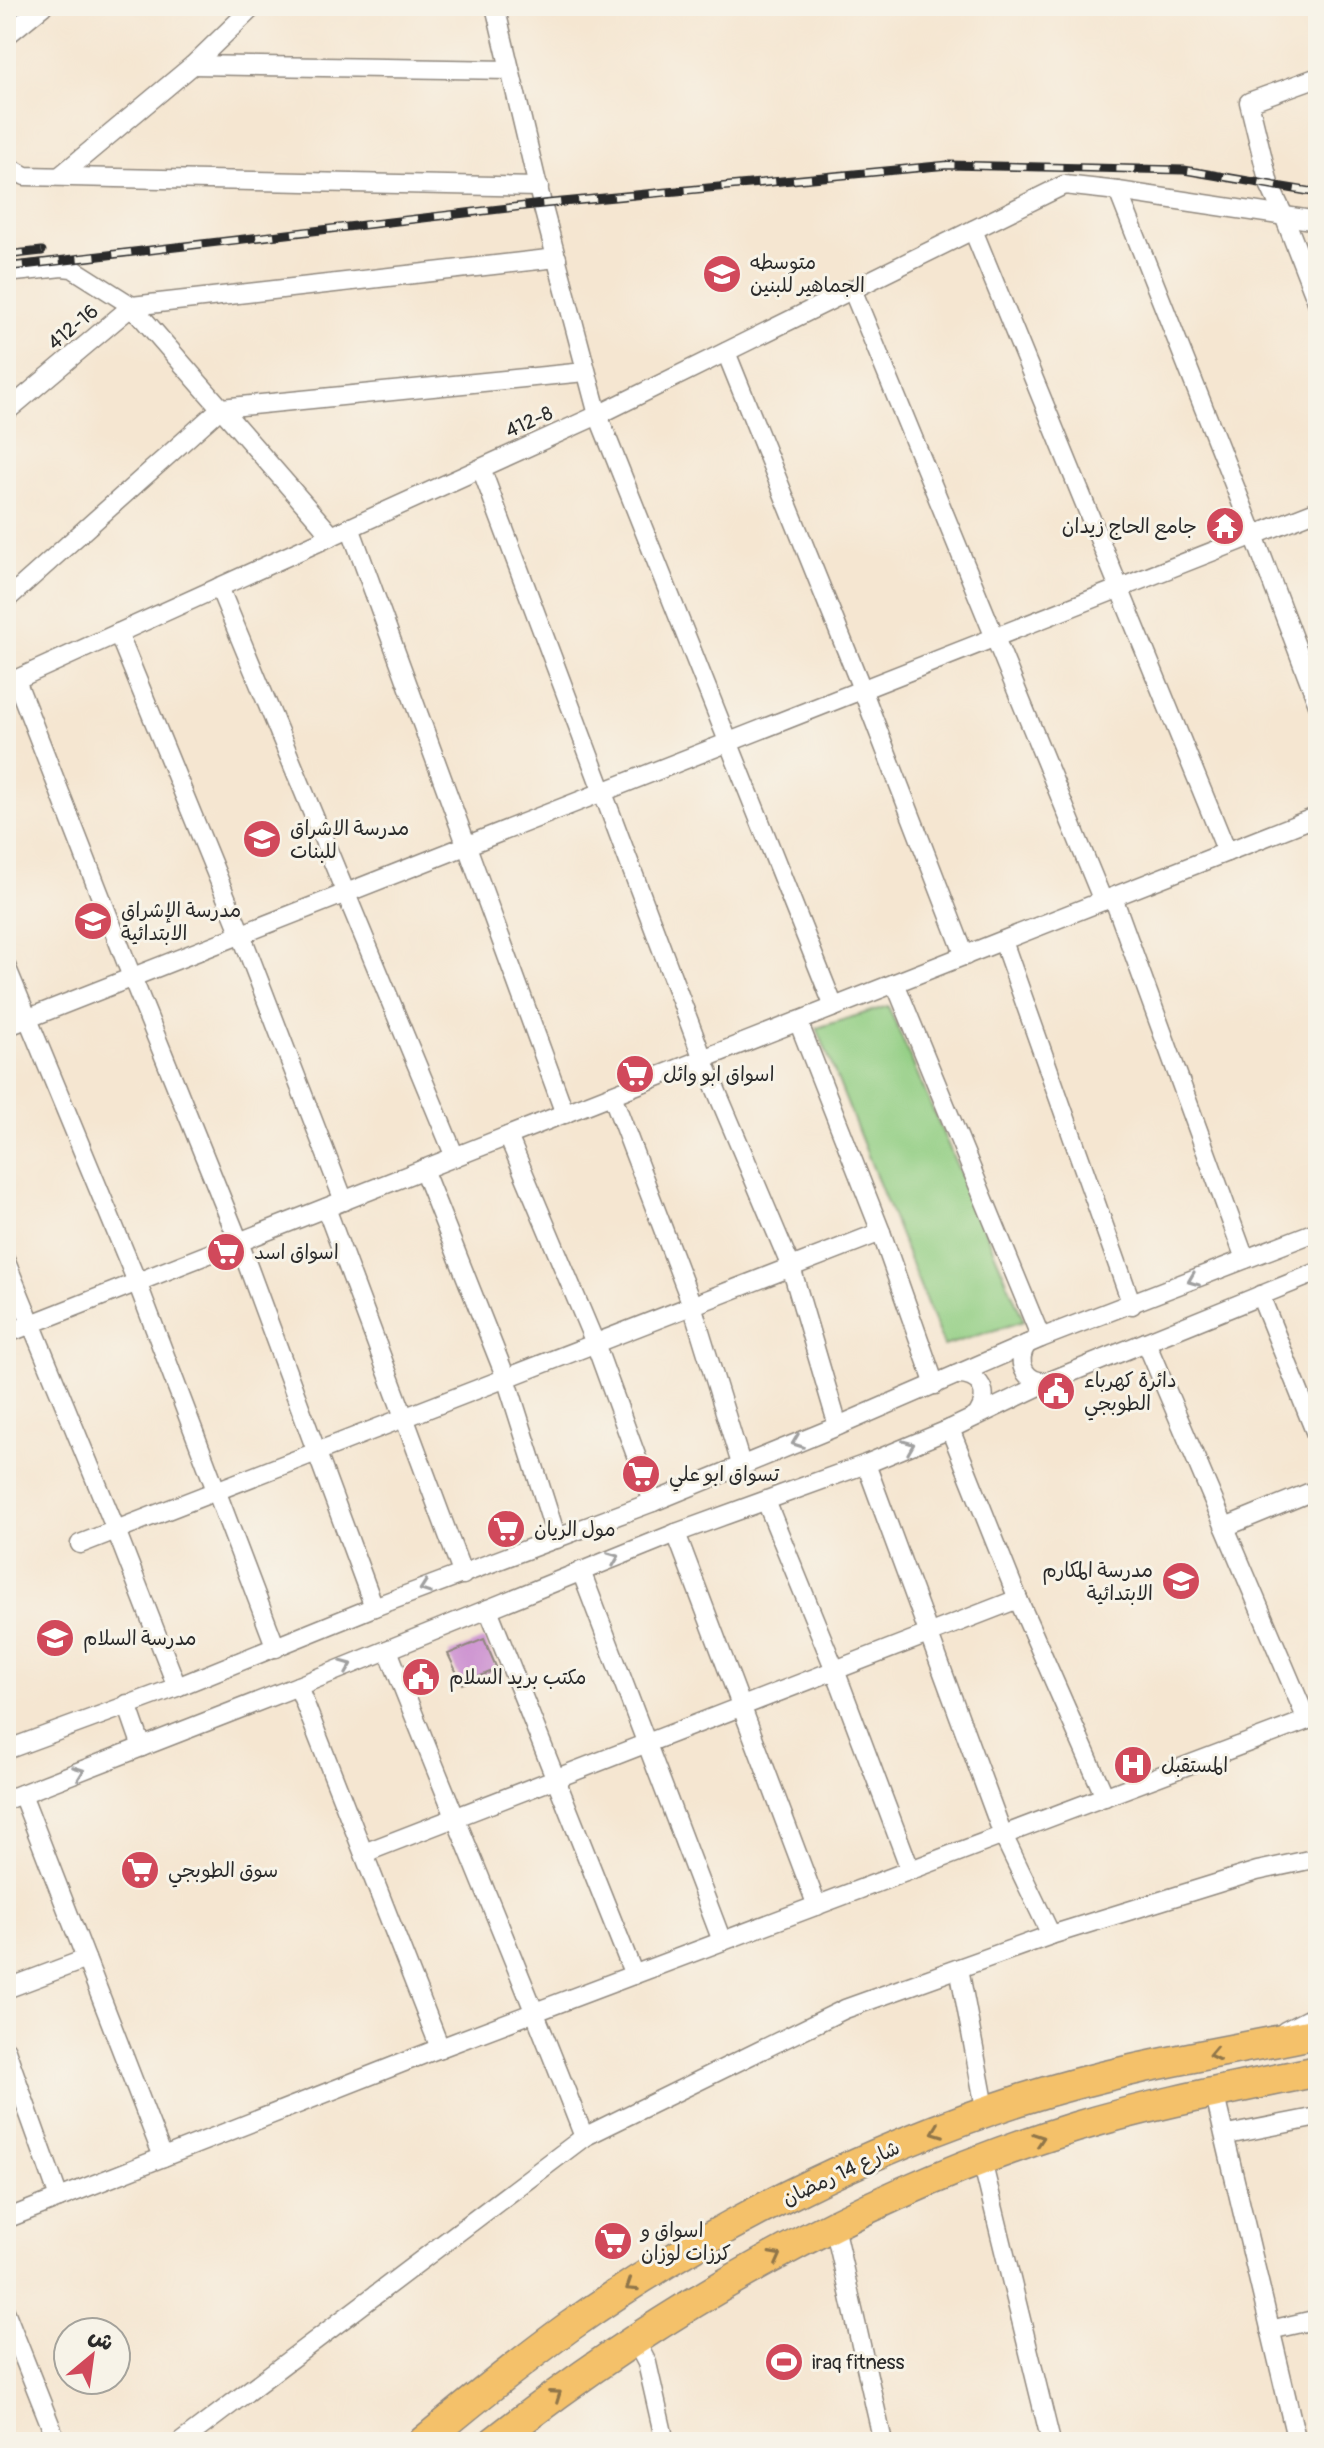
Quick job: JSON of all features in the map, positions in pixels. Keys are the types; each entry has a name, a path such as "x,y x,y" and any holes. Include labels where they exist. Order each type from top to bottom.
{"main road":[{"name":"شارع 14 رمضان","path":"423,2442 572,2325 734,2225 819,2181 906,2143 1080,2082 1318,2033"},
{"path":"494,2442 635,2340 733,2280 834,2226 982,2161 1097,2121 1214,2092 1318,2071"}],"street":[{"path":"6,36 43,6"},
{"path":"60,176 193,65 254,6"},
{"path":"495,6 598,415 834,1007"},
{"path":"193,65 510,70"},
{"path":"1318,77 1249,102 1269,184 1318,304"},
{"path":"6,165 25,176 539,187"},
{"name":"412-8","path":"11,682 598,415 1064,185 1118,191"},
{"path":"1118,191 1318,221"},
{"path":"1118,191 1318,704"},
{"path":"973,230 1227,852"},
{"path":"132,306 557,258"},
{"path":"6,273 72,268 132,306 332,536"},
{"path":"852,289 1108,899 1245,1259"},
{"name":"412-16","path":"6,412 132,306"},
{"path":"726,352 862,689 965,956"},
{"path":"6,600 221,408 585,372"},
{"path":"481,468 703,1059 791,1267 838,1426"},
{"path":"6,1027 1318,510"},
{"path":"350,527 565,1114"},
{"path":"219,587 455,1157"},
{"path":"118,633 241,934 344,1201"},
{"path":"11,682 239,1242 374,1607"},
{"path":"6,1334 1318,816"},
{"path":"1003,941 1132,1305"},
{"path":"6,966 137,1282 276,1648"},
{"path":"895,983 1034,1341"},
{"path":"798,1021 881,1232 935,1385"},
{"path":"612,1095 692,1305 741,1464"},
{"path":"508,1136 595,1343 653,1502"},
{"path":"423,1169 506,1378 557,1539"},
{"path":"326,1208 463,1575"},
{"path":"6,1750 653,1502 1034,1341 1318,1231"},
{"path":"80,1544 881,1232"},
{"path":"6,1262 177,1687"},
{"path":"163,2157 86,1959 14,1797 676,1533 866,1464 950,1429 1050,1381 1318,1272"},
{"path":"1260,1295 1318,1439"},
{"path":"1034,1341 1021,1357 1024,1371 1035,1381 1050,1381"},
{"path":"6,2219 440,2048 1312,1718 1225,1527 1146,1342"},
{"path":"956,1375 976,1378 982,1386 985,1396 978,1414"},
{"path":"950,1429 1018,1599 1105,1797"},
{"path":"866,1464 1003,1835 1051,1935"},
{"path":"1225,1527 1318,1489"},
{"path":"766,1501 835,1670 910,1869"},
{"path":"676,1533 817,1906"},
{"path":"581,1571 722,1941"},
{"path":"364,1853 1018,1599"},
{"path":"488,1609 634,1975"},
{"path":"388,1650 584,2137"},
{"path":"298,1686 440,2048"},
{"path":"127,1704 142,1747"},
{"path":"181,2442 584,2137 845,2009 1051,1935 1257,1871 1318,1858"},
{"path":"6,1989 86,1959"},
{"path":"959,1968 986,2113"},
{"path":"1252,2047 1318,2014"},
{"path":"6,2050 59,2198"},
{"path":"1214,2092 1227,2135 1297,2442"},
{"path":"1227,2135 1318,2117"},
{"path":"982,2161 1051,2442"},
{"path":"834,2226 883,2442"},
{"path":"6,2313 54,2441"},
{"path":"1270,2330 1318,2319"},
{"path":"635,2340 647,2363 665,2442"}],"green space":[{"path":"888,1006 1024,1321 944,1346 817,1028"}],"building":[{"path":"484,1639 497,1669 462,1684 448,1654"}],"railway":[{"path":"6,267 542,204 948,165 1184,170 1318,193"},
{"path":"6,255 42,251"}],"place":[{"name":"متوسطه الجماهير للبنين","path":"722,274"},
{"name":"جامع الحاج زيدان","path":"1225,526"},
{"name":"مدرسة الاشراق للبنات","path":"262,839"},
{"name":"مدرسة الإشراق الابتدائية","path":"93,921"},
{"name":"اسواق ابو وائل","path":"635,1074"},
{"name":"اسواق اسد","path":"226,1252"},
{"name":"دائرة كهرباء الطوبجي","path":"1056,1391"},
{"name":"تسواق ابو علي","path":"641,1474"},
{"name":"مول الريان","path":"506,1529"},
{"name":"مدرسة المكارم الابتدائية","path":"1181,1581"},
{"name":"مدرسة السلام","path":"55,1638"},
{"name":"مكتب بريد السلام","path":"421,1677"},
{"name":"المستقبل","path":"1133,1765"},
{"name":"سوق الطوبجي","path":"140,1870"},
{"name":"اسواق و كرزات لوزان","path":"613,2241"},
{"name":"iraq fitness","path":"784,2362"}]}
